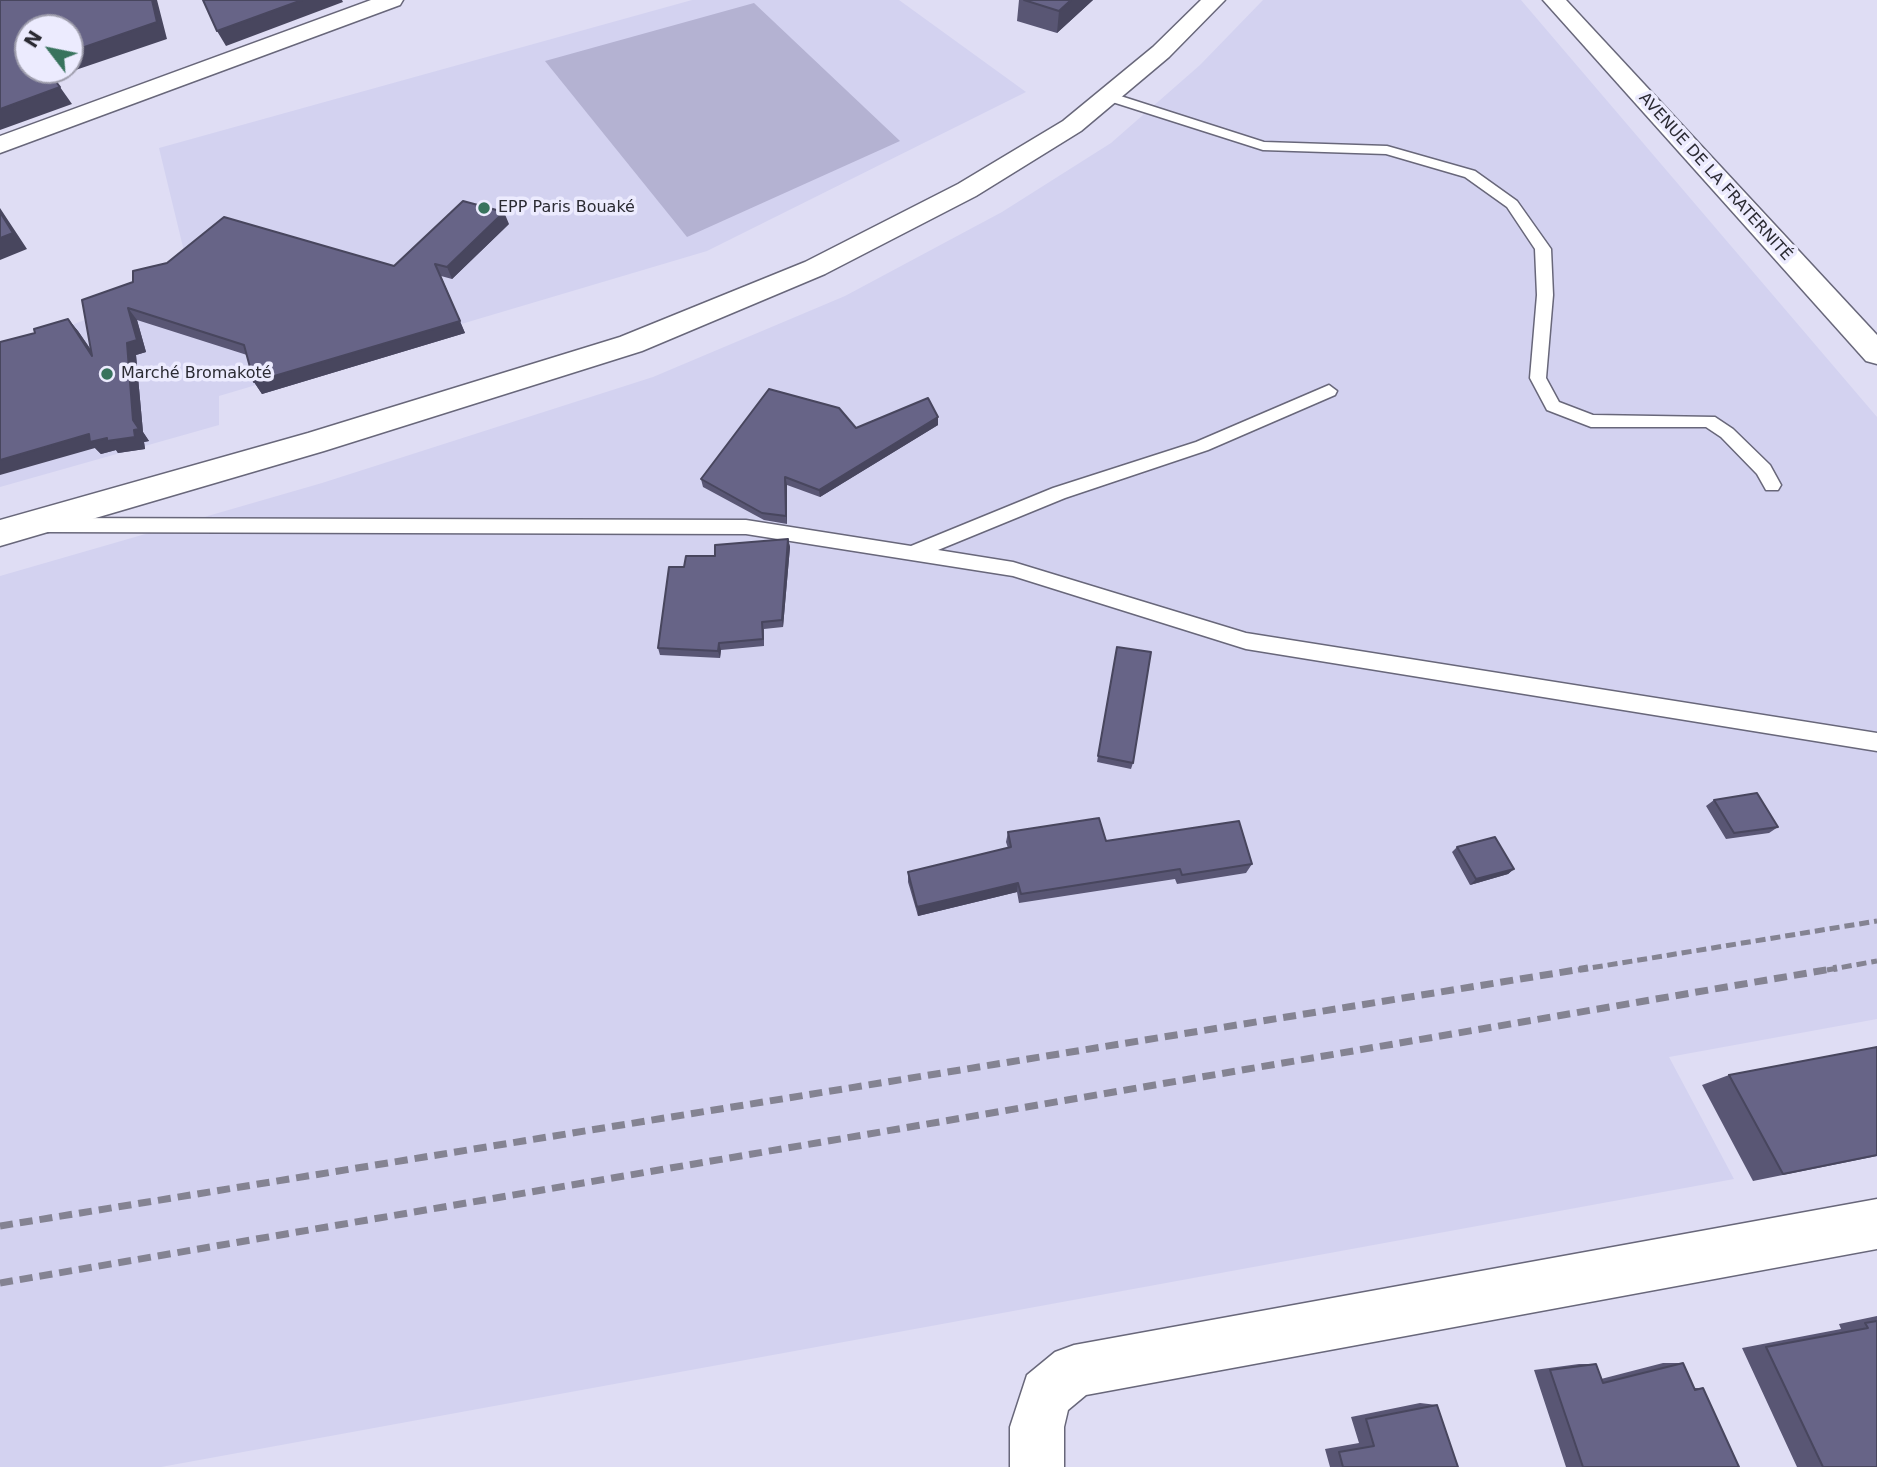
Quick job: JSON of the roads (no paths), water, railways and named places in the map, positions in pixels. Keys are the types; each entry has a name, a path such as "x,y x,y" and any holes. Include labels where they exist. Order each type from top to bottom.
{"street":[{"path":"0,145 392,0"},
{"path":"0,533 313,443 631,344 814,268 967,190 1072,126 1161,52 1214,0"},
{"name":"AVENUE DE LA FRATERNITÉ","path":"1554,0 1877,354"},
{"path":"1037,1467 1037,1427 1046,1394 1074,1371 1877,1224"}],"lane":[{"path":"1108,96 1263,146 1387,150 1470,174 1512,204 1544,249 1545,295 1538,378 1553,406 1591,421 1709,421 1727,433 1764,470 1772,485"},
{"path":"912,553 1038,501 1202,446 1329,391"},
{"path":"30,525 746,527 1013,569 1246,642 1877,742"}],"railway":[{"path":"1578,970 1877,921"},
{"path":"1827,970 1877,961"},
{"path":"0,1226 1588,968"},
{"path":"0,1283 1837,968"}],"place":[{"name":"EPP Paris Bouaké","path":"484,208"},
{"name":"Marché Bromakoté","path":"107,374"}]}
